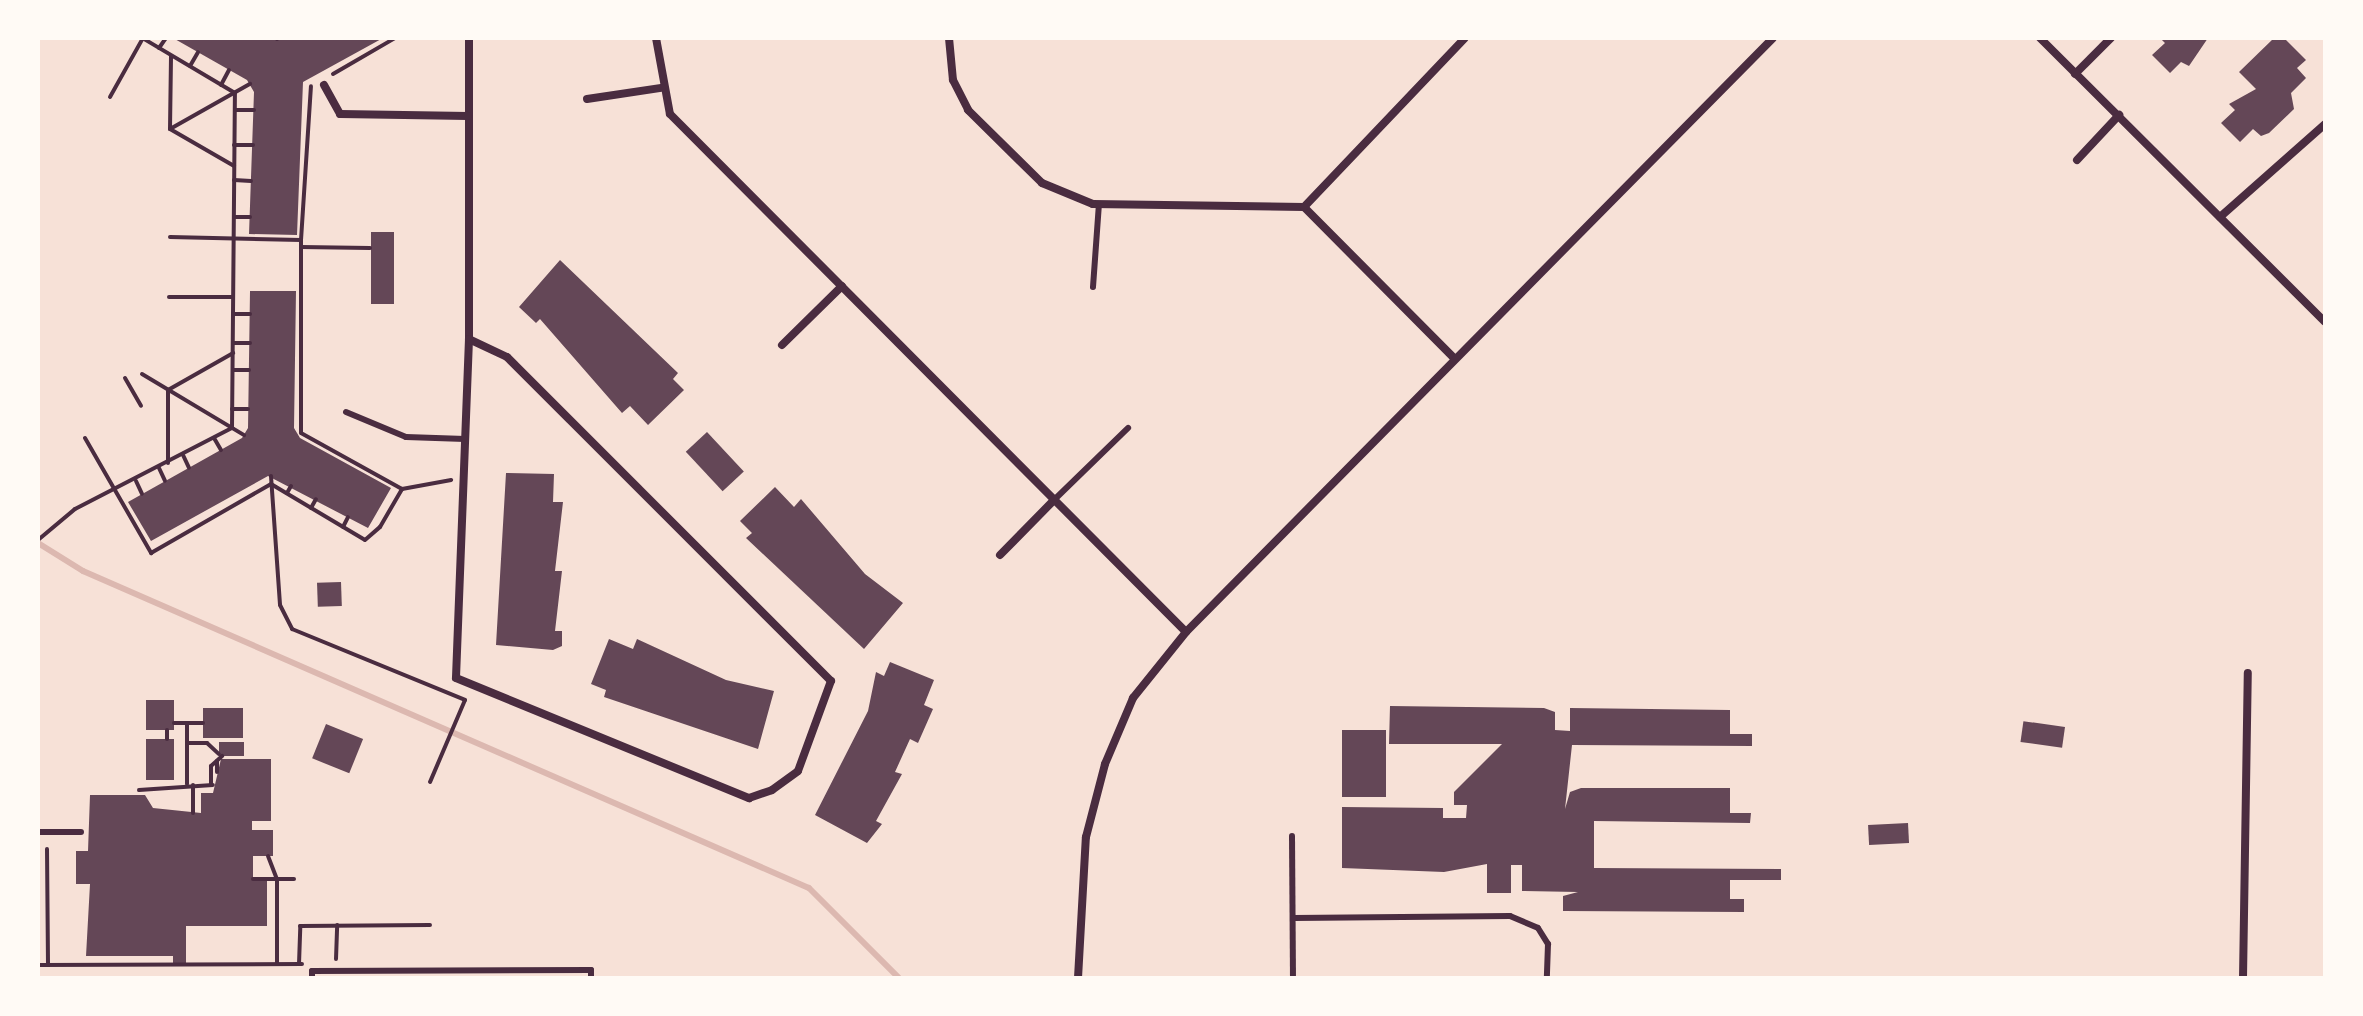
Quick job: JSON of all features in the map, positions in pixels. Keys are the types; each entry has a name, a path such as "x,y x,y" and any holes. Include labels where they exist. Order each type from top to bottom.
{"street":[{"path":"469,38 469,339 456,678 749,798 798,771 831,681 507,357 469,339"},
{"path":"656,38 661,88 670,114 1186,632"},
{"path":"949,38 953,80 968,110 1042,183 1099,204 1304,207 1454,358"},
{"path":"1304,207 1465,38"},
{"path":"1078,978 1080,883 1105,764 1133,698 1186,632 1773,38"},
{"path":"2040,38 2325,322"},
{"path":"2075,74 2111,38"},
{"path":"324,85 340,114 468,116"},
{"path":"587,99 661,88"},
{"path":"2077,160 2119,115"},
{"path":"2220,217 2325,124"},
{"path":"782,345 842,286"},
{"path":"1000,555 1055,499"},
{"path":"2243,978 2248,673"}],"lane":[{"path":"1093,287 1099,204"},
{"path":"346,412 406,437 465,439"},
{"path":"1055,499 1128,428"},
{"path":"38,832 81,832"},
{"path":"1292,836 1293,978"},
{"path":"1294,918 1510,916 1538,928 1548,944 1547,978"},
{"path":"312,978 312,971 591,970 591,978"}],"path":[{"path":"110,97 143,38 235,93"},
{"path":"159,48 166,38"},
{"path":"395,38 369,49 340,70 303,89 306,112 301,240 304,315 300,434 402,489 463,477"},
{"path":"190,66 198,52"},
{"path":"170,129 171,55"},
{"path":"336,63 340,70"},
{"path":"221,85 229,70"},
{"path":"170,129 250,84"},
{"path":"232,428 235,93"},
{"path":"235,110 254,110"},
{"path":"299,112 306,112"},
{"path":"170,129 234,166"},
{"path":"234,145 253,145"},
{"path":"298,146 305,146"},
{"path":"234,180 251,181"},
{"path":"298,180 305,180"},
{"path":"234,217 250,217"},
{"path":"298,217 304,217"},
{"path":"170,237 301,240"},
{"path":"301,247 370,248"},
{"path":"169,297 233,297"},
{"path":"233,314 250,314"},
{"path":"296,315 304,315"},
{"path":"233,343 250,343"},
{"path":"295,343 303,343"},
{"path":"168,390 233,353"},
{"path":"233,370 249,370"},
{"path":"295,372 303,372"},
{"path":"142,374 244,435"},
{"path":"125,378 141,406"},
{"path":"168,390 168,463"},
{"path":"232,409 248,409"},
{"path":"294,410 302,410"},
{"path":"38,540 52,527 232,428"},
{"path":"85,438 151,553 271,484"},
{"path":"214,438 221,450"},
{"path":"183,455 189,468"},
{"path":"159,468 165,481"},
{"path":"271,476 286,622 465,700 430,782"},
{"path":"136,481 142,494"},
{"path":"271,484 365,540 402,489"},
{"path":"287,493 291,486"},
{"path":"245,489 250,496"},
{"path":"311,508 316,499"},
{"path":"211,508 216,516"},
{"path":"343,527 348,517"},
{"path":"187,521 191,530"},
{"path":"174,723 203,723"},
{"path":"187,723 193,813"},
{"path":"167,730 167,739"},
{"path":"187,743 207,743 219,757 217,772"},
{"path":"139,790 212,785 219,757"},
{"path":"160,780 160,790"},
{"path":"47,849 48,965"},
{"path":"268,856 277,879 277,964"},
{"path":"253,879 294,879"},
{"path":"267,903 277,903"},
{"path":"336,971 337,925"},
{"path":"40,965 300,964 300,926 430,925"}],"building":[{"path":"173,38 383,38 303,82 297,235 249,234 254,92 247,80"},
{"path":"2160,38 2208,38 2189,66 2181,62 2170,73 2152,55 2165,43"},
{"path":"2274,38 2284,38 2306,60 2297,68 2306,78 2291,93 2294,109 2269,133 2261,136 2253,129 2240,142 2221,123 2235,110 2229,104 2256,89 2239,72"},
{"path":"371,232 394,232 394,304 371,304"},
{"path":"560,260 678,373 673,379 684,390 648,425 630,406 622,413 540,319 536,323 519,307"},
{"path":"250,291 296,291 294,428 300,438 391,488 368,528 268,476 151,541 128,502 242,438 248,428"},
{"path":"707,432 744,471 723,491 686,452"},
{"path":"506,473 554,474 553,502 563,502 555,571 562,571 555,631 562,631 562,646 553,650 496,645"},
{"path":"775,487 794,507 801,499 865,574 903,603 864,649 746,538 752,533 740,521"},
{"path":"341,582 342,606 318,607 317,583"},
{"path":"609,639 633,649 637,639 726,680 774,691 758,749 604,697 606,690 591,684"},
{"path":"890,662 934,680 924,705 933,709 918,743 910,739 895,772 902,774 876,821 882,824 867,843 815,815 868,711 876,672 884,676"},
{"path":"146,700 174,700 174,730 146,730"},
{"path":"1390,706 1544,708 1555,712 1555,730 1570,731 1570,708 1730,710 1730,734 1752,734 1752,746 1572,745 1565,809 1570,792 1581,788 1730,788 1730,813 1751,813 1750,823 1594,821 1594,868 1781,869 1781,880 1730,880 1730,899 1744,899 1744,912 1563,911 1563,896 1578,892 1522,891 1522,865 1511,865 1511,893 1487,893 1487,864 1444,872 1342,868 1342,807 1443,808 1443,818 1466,818 1467,805 1454,805 1454,792 1502,744 1389,744"},
{"path":"203,708 243,708 243,738 203,738"},
{"path":"2023,721 2065,727 2062,748 2020,742"},
{"path":"326,724 363,739 349,773 312,758"},
{"path":"1342,730 1386,730 1386,797 1342,797"},
{"path":"146,739 174,739 174,780 146,780"},
{"path":"219,742 244,742 244,756 219,756"},
{"path":"221,759 271,759 271,821 252,821 252,830 273,830 273,856 253,856 253,881 267,881 267,926 186,926 186,964 173,964 173,956 86,956 90,884 76,884 76,851 88,851 90,795 145,795 153,808 201,813 201,793 213,793"},
{"path":"1908,823 1909,843 1869,845 1868,825"}],"waterway":[{"path":"38,543 83,571 809,888 899,978"}]}
